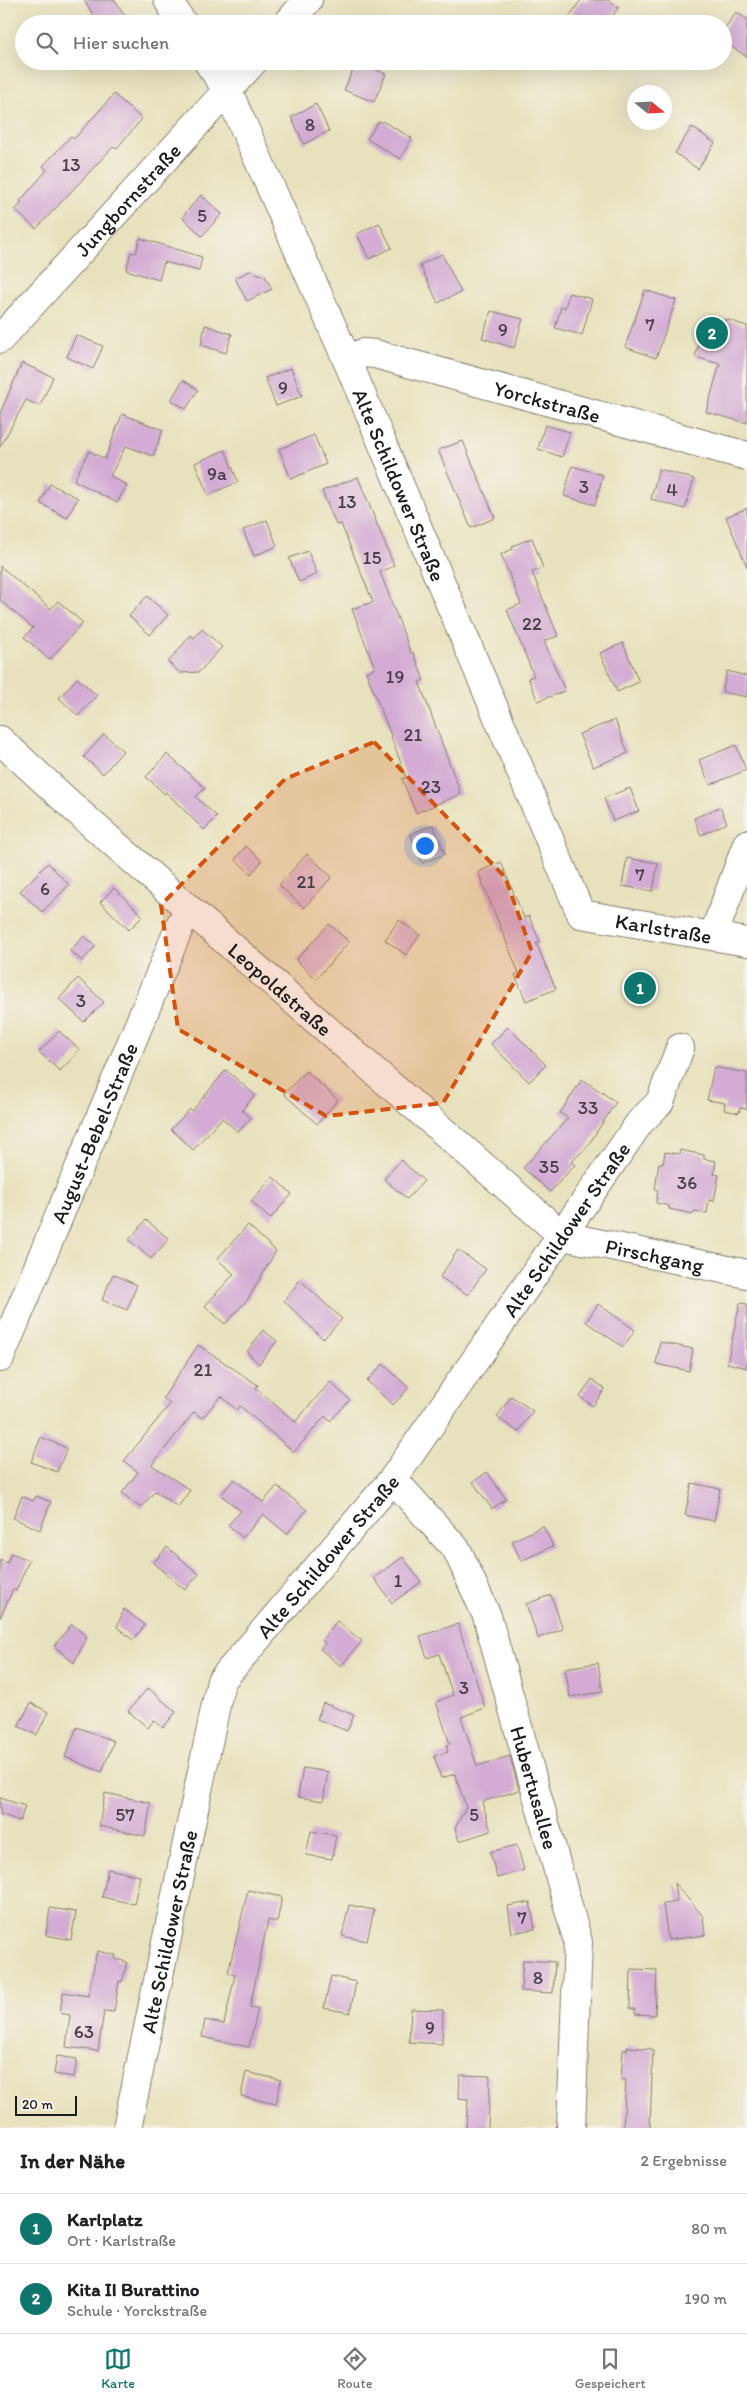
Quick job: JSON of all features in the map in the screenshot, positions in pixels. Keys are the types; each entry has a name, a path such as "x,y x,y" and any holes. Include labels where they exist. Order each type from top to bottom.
{"street":[{"path":"168,0 177,15"},
{"path":"295,15 308,0"},
{"name":"Alte Schildower Straße","path":"213,70 228,91 347,360 580,914"},
{"name":"Jungbornstraße","path":"0,339 246,70"},
{"name":"Yorckstraße","path":"347,360 363,353 375,354 747,456"},
{"name":"Leopoldstraße","path":"0,740 563,1236"},
{"path":"712,936 745,857"},
{"name":"August-Bebel-Straße","path":"0,1358 145,1007 182,922 192,911"},
{"name":"Karlstraße","path":"580,914 747,942"},
{"name":"Alte Schildower Straße","path":"127,2128 221,1682 393,1479 563,1236 640,1122 660,1102 680,1048"},
{"name":"Pirschgang","path":"563,1236 747,1274"},
{"name":"Hubertusallee","path":"393,1479 457,1550 487,1616 573,1923 578,1942 570,2128"}],"highlighted area":[{"path":"374,742 505,877 532,952 443,1103 326,1116 178,1029 161,905 285,779"}],"building":[{"path":"84,0 115,0 124,15 93,15"},
{"path":"581,0 608,0 619,7 613,15 570,15"},
{"path":"736,12 747,19 747,57 732,47 732,18"},
{"path":"353,70 377,70 386,74 374,102 344,90"},
{"path":"114,94 142,119 116,149 113,147 36,229 15,210 22,203 20,201 47,170 43,166 71,136 74,139"},
{"path":"316,104 329,131 304,144 291,117"},
{"path":"378,122 384,122 412,138 400,159 367,139"},
{"path":"692,127 715,143 698,169 675,153"},
{"path":"201,195 222,214 202,236 182,217"},
{"path":"379,223 392,248 369,259 357,234"},
{"path":"140,238 202,257 199,271 164,262 159,280 126,270 131,252 136,253"},
{"path":"442,254 461,292 438,303 420,265"},
{"path":"250,271 265,276 272,289 247,301 235,278"},
{"path":"645,290 676,300 656,358 625,347"},
{"path":"569,293 592,299 582,335 555,328 561,307 565,308"},
{"path":"491,311 523,319 514,348 482,338"},
{"path":"706,319 724,324 725,319 747,326 747,423 706,412 720,364 695,357"},
{"path":"205,325 232,334 226,353 201,345"},
{"path":"76,335 103,346 93,369 67,357"},
{"path":"22,363 53,377 40,406 26,400 0,447 0,413"},
{"path":"291,368 302,396 276,406 265,378"},
{"path":"183,380 198,390 186,409 171,400"},
{"path":"122,414 163,430 153,456 126,446 110,476 127,485 117,503 74,480 89,451 105,459"},
{"path":"545,425 570,432 562,457 538,449"},
{"path":"314,435 326,464 291,479 279,449"},
{"path":"463,441 495,518 471,528 438,450"},
{"path":"225,450 238,482 208,495 195,463"},
{"path":"572,466 603,475 595,505 564,496"},
{"path":"659,469 694,479 685,509 651,499"},
{"path":"358,477 394,566 380,572 411,653 413,652 424,680 419,682 461,794 416,813 402,779 406,777 366,672 375,668 352,609 373,602 341,524 336,525 322,491"},
{"path":"50,484 78,498 67,518 40,503"},
{"path":"747,508 747,567 726,517"},
{"path":"267,520 277,546 254,556 243,530"},
{"path":"532,538 543,568 532,572 558,636 544,641 565,691 538,701 528,678 534,676 507,610 521,604 501,554 513,549 512,546"},
{"path":"308,551 317,574 299,582 289,558"},
{"path":"0,566 51,609 58,601 83,623 49,660 24,637 33,628 0,600"},
{"path":"147,596 168,615 150,635 129,616"},
{"path":"202,629 222,647 199,672 180,673 168,662 191,635 194,638"},
{"path":"623,643 639,682 617,692 600,653"},
{"path":"727,671 747,676 747,697 722,692"},
{"path":"77,678 97,695 78,716 59,698"},
{"path":"615,720 628,753 593,767 579,734"},
{"path":"104,734 123,751 103,774 84,757"},
{"path":"736,745 746,770 710,785 699,760"},
{"path":"167,754 205,788 196,797 217,817 204,830 166,792 165,794 146,777"},
{"path":"630,788 639,811 613,821 604,798"},
{"path":"720,807 727,823 701,835 694,818"},
{"path":"433,825 445,854 422,863 410,834"},
{"path":"246,846 262,861 251,874 235,859"},
{"path":"307,854 332,877 304,908 279,885"},
{"path":"627,858 658,863 653,891 622,886"},
{"path":"501,862 524,918 529,916 540,942 536,943 556,989 526,1001 515,975 519,973 478,872"},
{"path":"48,863 69,885 42,912 20,891"},
{"path":"114,888 143,916 129,930 100,902"},
{"path":"399,920 420,935 406,955 385,940"},
{"path":"329,924 349,942 316,979 296,960"},
{"path":"84,936 96,946 82,961 70,951"},
{"path":"78,978 104,1002 84,1022 59,999"},
{"path":"508,1027 546,1065 529,1082 491,1044"},
{"path":"59,1031 80,1050 60,1071 39,1052"},
{"path":"714,1067 747,1073 747,1109 740,1108 739,1113 724,1110 725,1103 707,1100"},
{"path":"226,1070 255,1095 242,1110 251,1118 238,1132 222,1118 193,1150 171,1129 190,1109 192,1111"},
{"path":"306,1071 338,1100 317,1124 284,1094"},
{"path":"582,1079 616,1102 587,1147 571,1162 575,1165 550,1192 523,1168 568,1118 560,1113"},
{"path":"680,1150 704,1155 704,1159 716,1161 714,1174 719,1175 714,1201 709,1200 707,1213 694,1211 694,1214 669,1209 669,1206 656,1203 658,1190 655,1189 659,1163 663,1164 665,1152 679,1154"},
{"path":"401,1160 424,1181 407,1199 384,1179"},
{"path":"273,1177 292,1194 270,1219 251,1201"},
{"path":"146,1220 169,1239 151,1259 129,1240"},
{"path":"248,1225 276,1251 248,1299 225,1324 205,1306 234,1274 217,1259"},
{"path":"458,1250 486,1269 468,1295 440,1277"},
{"path":"113,1274 137,1285 127,1310 102,1300"},
{"path":"300,1280 342,1319 323,1339 284,1301"},
{"path":"740,1303 747,1304 747,1368 727,1363"},
{"path":"598,1304 635,1330 623,1347 586,1322"},
{"path":"263,1330 277,1341 259,1364 247,1352"},
{"path":"660,1342 693,1349 689,1371 656,1364"},
{"path":"198,1345 258,1385 256,1388 295,1422 330,1382 350,1400 330,1421 325,1416 294,1452 240,1406 237,1410 221,1396 202,1418 194,1412 152,1465 190,1490 178,1507 155,1491 141,1508 122,1493 138,1472 124,1461 170,1404 163,1398"},
{"path":"383,1364 409,1388 393,1405 367,1381"},
{"path":"592,1379 605,1389 593,1406 580,1397"},
{"path":"511,1396 533,1411 518,1432 497,1417"},
{"path":"41,1437 67,1448 57,1472 31,1462"},
{"path":"487,1472 506,1499 492,1509 473,1482"},
{"path":"234,1479 263,1502 277,1486 307,1510 287,1534 263,1514 243,1538 228,1525 241,1511 221,1495"},
{"path":"692,1483 720,1489 714,1521 685,1515"},
{"path":"22,1496 33,1501 36,1496 51,1502 40,1530 13,1518"},
{"path":"543,1526 553,1546 521,1561 512,1541"},
{"path":"167,1547 199,1574 185,1590 153,1563"},
{"path":"11,1553 29,1560 16,1591 13,1589 0,1618 0,1560 7,1563"},
{"path":"403,1557 421,1582 392,1603 374,1578"},
{"path":"551,1595 563,1629 538,1638 526,1604"},
{"path":"124,1609 145,1625 133,1640 117,1627"},
{"path":"337,1621 362,1641 341,1666 320,1649 325,1643 322,1640"},
{"path":"72,1624 87,1637 74,1663 54,1646"},
{"path":"458,1624 485,1708 461,1717 477,1766 510,1756 519,1790 482,1802 491,1831 459,1841 455,1828 466,1807 455,1774 441,1778 434,1756 448,1752 446,1745 450,1744 436,1702 453,1695 439,1654 427,1658 420,1636"},
{"path":"598,1663 603,1692 570,1697 565,1668"},
{"path":"148,1688 176,1712 163,1728 154,1720 148,1728 128,1711"},
{"path":"31,1703 48,1712 37,1735 18,1726"},
{"path":"323,1703 354,1715 347,1731 317,1719"},
{"path":"77,1727 114,1741 102,1772 65,1757"},
{"path":"303,1768 328,1772 323,1801 298,1797"},
{"path":"105,1793 151,1803 145,1836 99,1826"},
{"path":"0,1798 25,1806 20,1821 0,1814"},
{"path":"311,1831 336,1835 332,1859 306,1855"},
{"path":"517,1845 524,1870 497,1878 490,1852"},
{"path":"108,1869 140,1876 134,1904 102,1897"},
{"path":"674,1883 703,1916 705,1935 668,1940 663,1904 677,1902"},
{"path":"248,1890 282,1897 277,1922 268,1920 250,2007 258,2008 249,2047 202,2037 205,2020 224,2024 235,1975 228,1973"},
{"path":"530,1902 535,1929 512,1933 508,1906"},
{"path":"349,1905 374,1910 367,1941 342,1936"},
{"path":"50,1908 76,1912 71,1940 46,1935"},
{"path":"97,1951 116,1955 115,1959 127,1962 122,1982 119,1981 114,2012 104,2011 98,2051 66,2047 70,2015 60,2013 63,1992 88,1996"},
{"path":"523,1960 555,1962 553,1993 521,1991"},
{"path":"631,1969 657,1970 655,2015 635,2014 635,2009 630,2009"},
{"path":"331,1976 356,1982 350,2013 324,2008"},
{"path":"411,2009 443,2010 442,2044 409,2042"},
{"path":"628,2047 653,2049 650,2128 623,2128 626,2080 621,2080 623,2050 627,2050"},
{"path":"57,2056 77,2059 74,2077 54,2074"},
{"path":"246,2072 281,2080 276,2104 241,2096"},
{"path":"460,2075 490,2076 488,2128 466,2128 468,2099 459,2098"}],"place":[{"name":"Kita II Burattino","path":"712,333"},
{"name":"Karlplatz","path":"640,988"}]}
